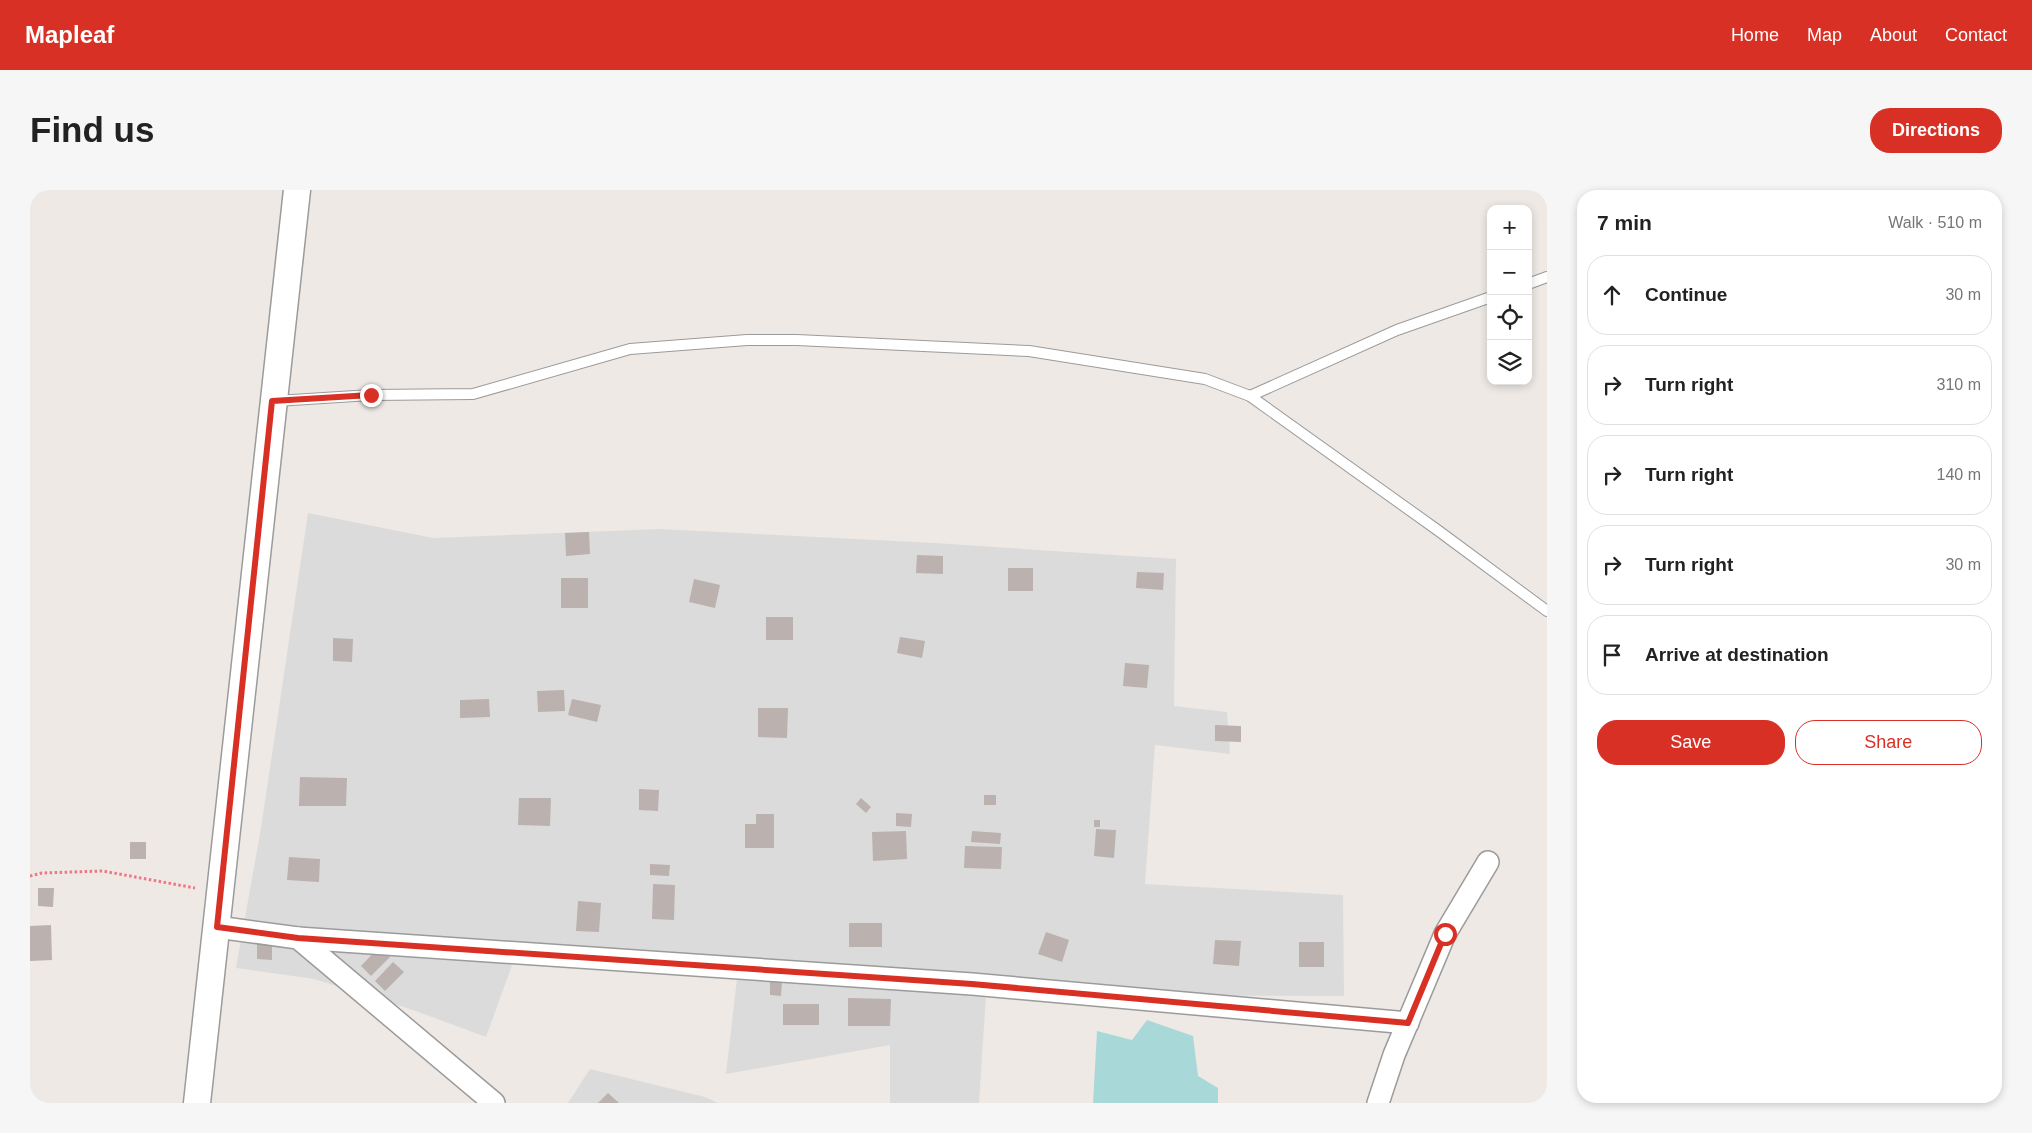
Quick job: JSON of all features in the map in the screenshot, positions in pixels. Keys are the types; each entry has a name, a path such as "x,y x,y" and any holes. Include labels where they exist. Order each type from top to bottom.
{"street":[{"path":"197,1103 296,190"},
{"path":"1378,1103 1408,1023 1445,934 1488,862"},
{"path":"217,927 298,938 972,984 1408,1023"},
{"path":"298,938 494,1103"}],"lane":[{"path":"1532,283 1547,277"},
{"path":"1250,396 1397,330 1487,298"},
{"path":"272,401 371,395 473,394 630,349 746,340 797,340 1029,351 1205,379 1250,396 1547,611"}],"path":[{"path":"30,876 42,873 103,871 220,894"}],"shaded area":[{"path":"308,513 433,538 660,529 935,543 1176,559 1174,706 1227,712 1230,754 1155,745 1145,884 1343,895 1344,996 986,995 979,1103 890,1103 890,1045 726,1074 737,978 514,960 486,1037 413,1010 314,979 236,968 261,828"},
{"path":"590,1069 705,1097 718,1103 568,1103"}],"water":[{"path":"1147,1020 1193,1036 1198,1076 1218,1088 1218,1103 1093,1103 1097,1031 1132,1040"}],"building":[{"path":"589,532 590,554 566,556 565,533"},
{"path":"917,555 943,556 943,574 916,573"},
{"path":"1008,568 1033,568 1033,591 1008,591"},
{"path":"1137,572 1164,573 1163,590 1136,588"},
{"path":"561,578 588,578 588,608 561,608"},
{"path":"694,579 720,585 715,608 689,602"},
{"path":"766,617 793,617 793,640 766,640"},
{"path":"900,637 925,641 922,658 897,653"},
{"path":"333,638 353,639 352,662 333,661"},
{"path":"1125,663 1149,665 1147,688 1123,686"},
{"path":"564,690 565,711 538,712 537,691"},
{"path":"489,699 490,717 460,718 460,700"},
{"path":"572,699 601,705 597,722 568,715"},
{"path":"758,708 788,708 787,738 758,737"},
{"path":"1215,725 1241,726 1241,742 1215,741"},
{"path":"300,777 347,778 346,806 299,806"},
{"path":"639,789 659,790 658,811 639,810"},
{"path":"984,795 996,795 996,805 984,805"},
{"path":"519,798 551,798 550,826 518,825"},
{"path":"861,798 871,807 866,813 856,804"},
{"path":"896,813 912,814 911,827 896,826"},
{"path":"756,814 774,814 774,848 745,848 745,824 756,824"},
{"path":"1094,820 1100,820 1100,827 1094,827"},
{"path":"1096,829 1116,830 1114,858 1094,856"},
{"path":"906,831 907,859 873,861 872,832"},
{"path":"972,831 1001,833 1000,844 971,842"},
{"path":"130,842 146,842 146,859 130,859"},
{"path":"965,846 1002,847 1001,869 964,868"},
{"path":"289,857 320,859 319,882 287,880"},
{"path":"650,864 670,865 669,876 650,875"},
{"path":"653,884 675,885 674,920 652,919"},
{"path":"38,888 54,888 53,907 38,906"},
{"path":"578,901 601,903 599,932 576,931"},
{"path":"849,923 882,923 882,947 849,947"},
{"path":"51,925 52,960 30,961 30,926"},
{"path":"1046,932 1069,940 1062,962 1038,954"},
{"path":"1215,940 1241,941 1239,966 1213,964"},
{"path":"257,941 272,941 272,960 257,959"},
{"path":"1299,942 1324,942 1324,967 1299,967"},
{"path":"379,947 390,957 371,976 361,966"},
{"path":"393,962 404,972 385,991 375,981"},
{"path":"770,981 782,981 781,996 770,995"},
{"path":"848,998 891,999 890,1026 848,1026"},
{"path":"783,1004 819,1004 819,1025 783,1025"},
{"path":"608,1093 619,1103 598,1103"}],"route":[{"path":"371,395 272,401 217,927 298,938 972,984 1408,1023 1445,934"}]}
